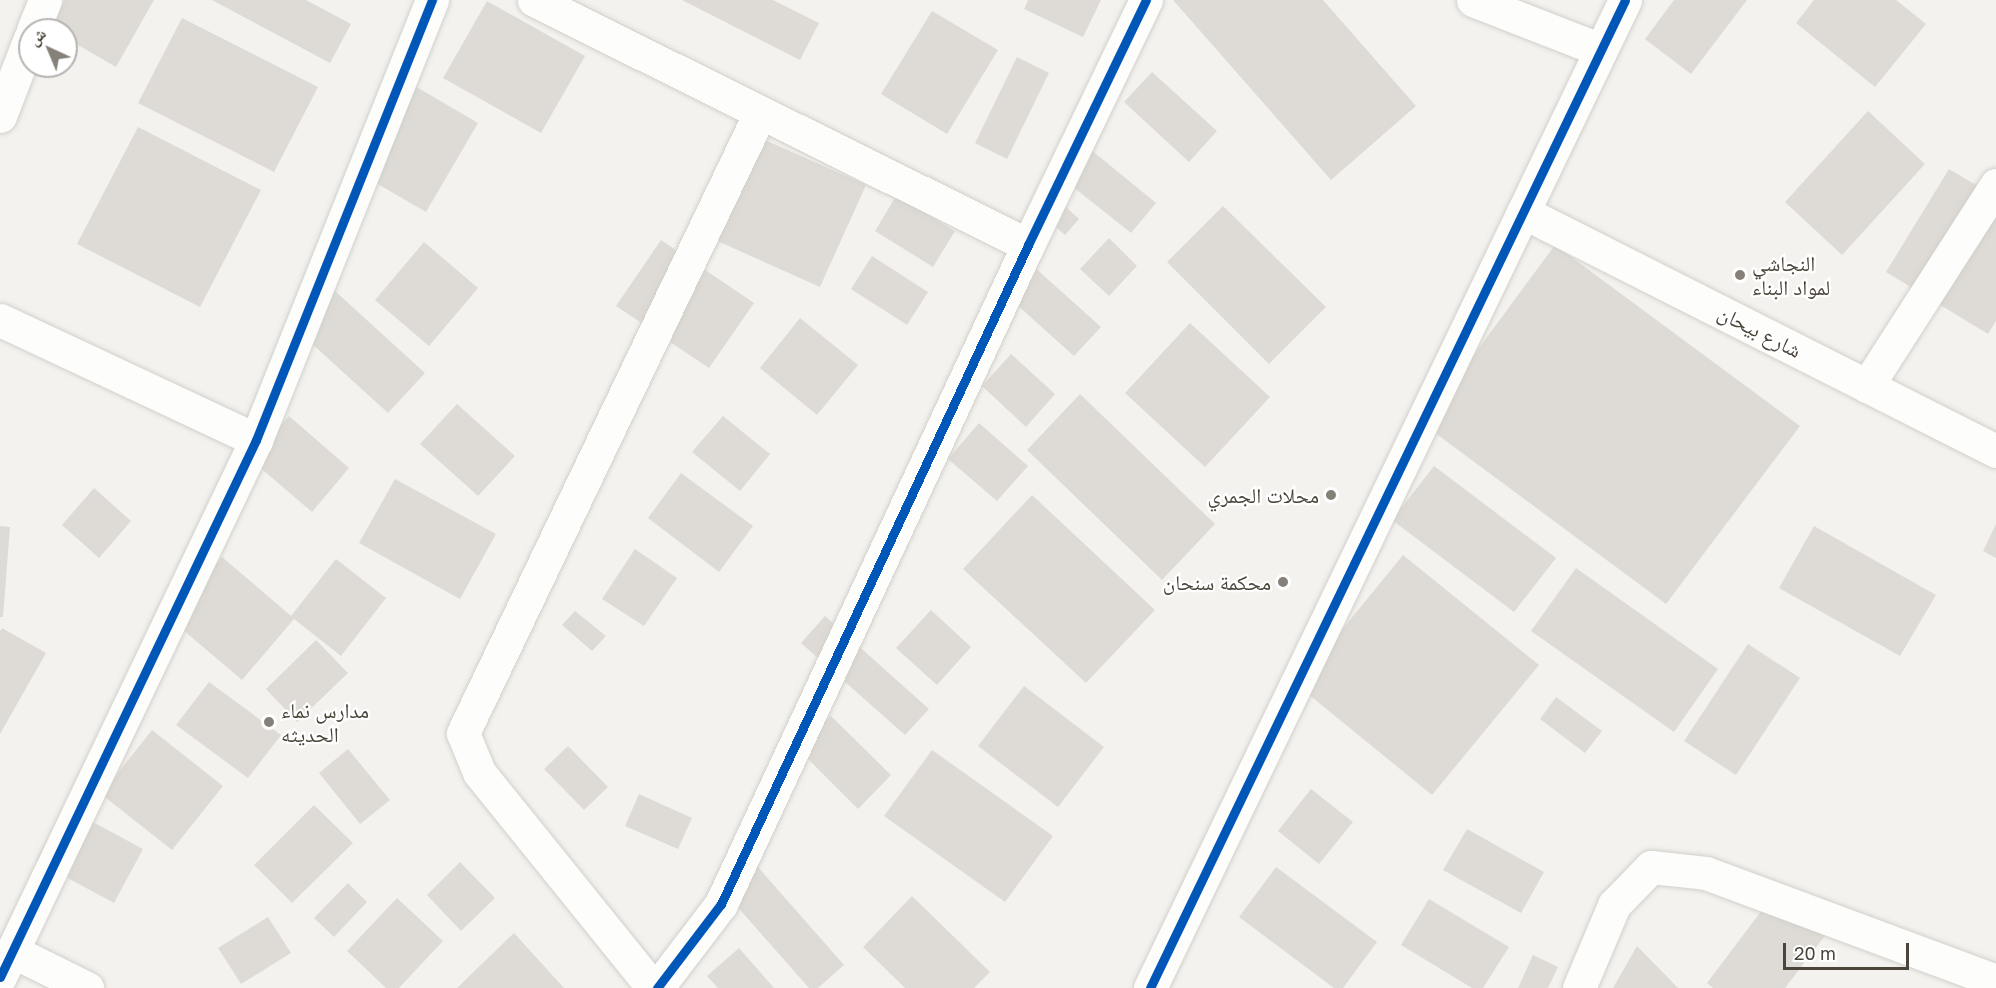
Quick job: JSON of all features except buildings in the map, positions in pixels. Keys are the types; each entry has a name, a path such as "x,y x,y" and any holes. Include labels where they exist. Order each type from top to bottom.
{"street":[{"path":"38,18 45,0"},
{"path":"87,988 6,964 256,440 432,0"},
{"path":"534,0 1028,245"},
{"path":"759,113 464,733 479,772 655,988 721,904 1028,245 1146,0"},
{"path":"1473,0 1601,50"},
{"path":"1150,988 1625,0"},
{"path":"0,117 18,70"},
{"path":"1867,386 1996,185"},
{"name":"شارع بيحان","path":"1523,212 1996,451"},
{"path":"0,320 256,440"},
{"path":"1579,988 1614,905 1651,867 1706,873 1996,981"}],"cycle path":[{"path":"0,977 256,440 432,0"},
{"path":"657,988 721,904 1028,245 1146,0"},
{"path":"1150,988 1625,0"}],"place":[{"name":"النجاشي لمواد البناء","path":"1740,275"},
{"name":"محلات الجمري","path":"1331,495"},
{"name":"محكمة سنحان","path":"1283,582"},
{"name":"مدارس نماء الحديثه","path":"269,722"}]}
